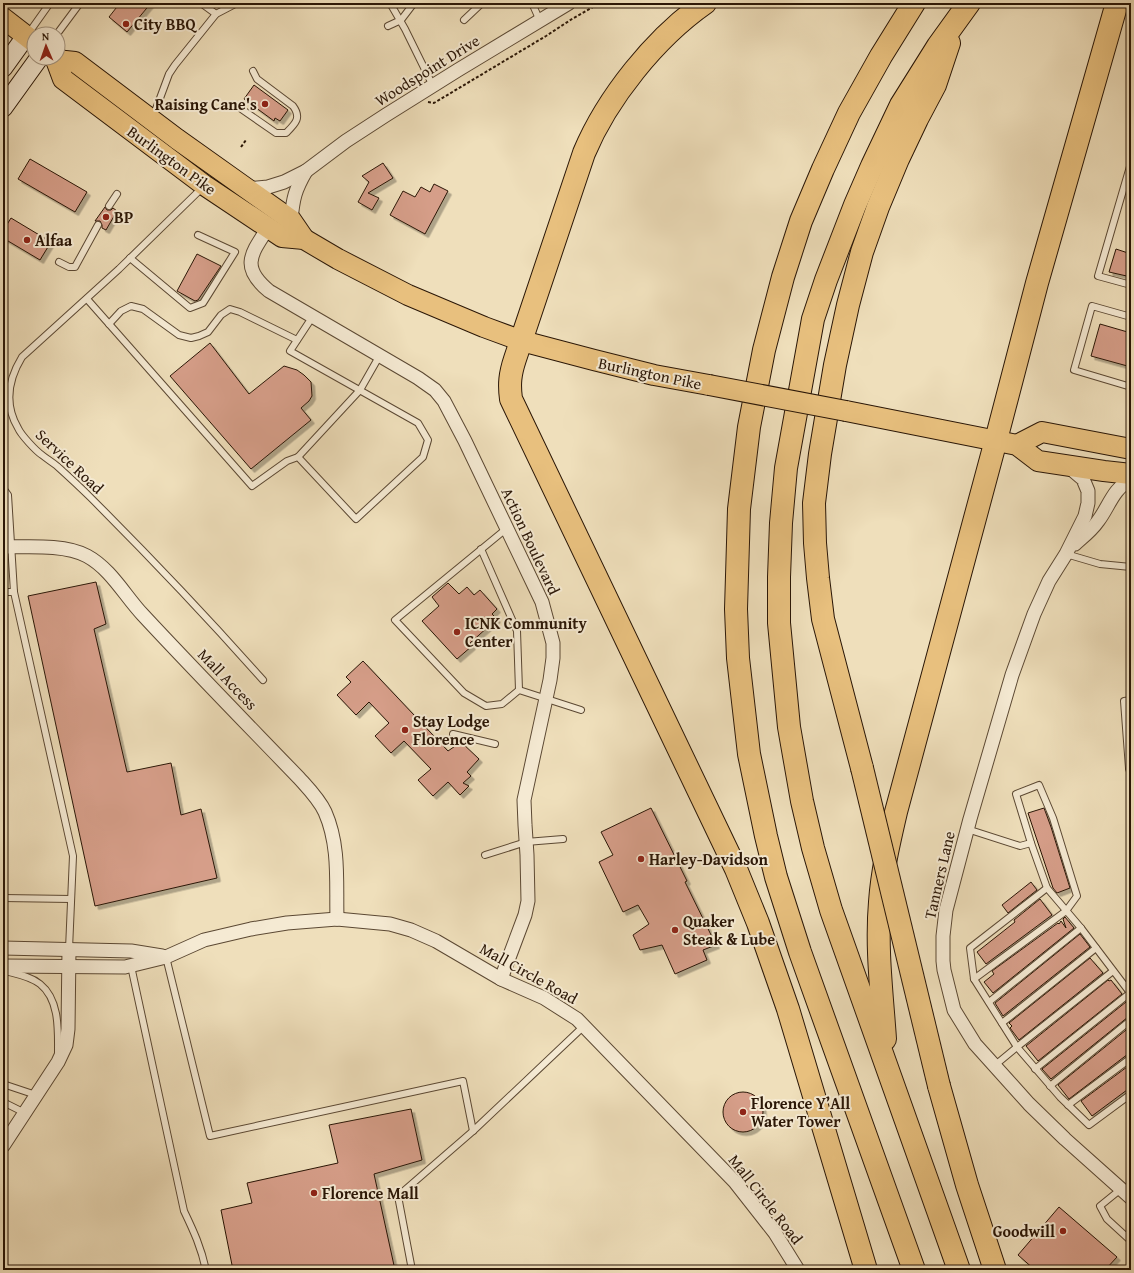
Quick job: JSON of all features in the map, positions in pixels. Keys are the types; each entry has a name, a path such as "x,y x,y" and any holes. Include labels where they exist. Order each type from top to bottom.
{"highway":[{"path":"705,3 673,29 628,78 588,142 511,372 509,385 511,399 736,869 758,923 788,1009 866,1270"},
{"path":"914,3 881,56 849,113 822,169 783,277 764,350 749,427 739,509 736,609 738,658 749,754 776,877 800,952 914,1270"},
{"path":"886,1062 878,948 883,872 896,812 1007,442 1037,284 1117,3"},
{"path":"964,10 935,85 898,159 878,207 862,252 848,305 835,365 820,454 814,503 815,543 823,618 862,768 938,1086 967,1185 995,1270"},
{"path":"958,1270 886,1062 831,910 813,848 802,801 789,727 779,623 778,576 786,468 813,319 826,280 858,198 901,105 919,75 964,10"}],"main road":[{"path":"3,18 26,36"},
{"path":"3,68 26,43"},
{"name":"Burlington Pike","path":"66,61 75,62 246,189 291,220 304,239 338,259 408,295 470,322 522,340 654,375 1007,442 1038,461 1131,474"},
{"path":"3,108 43,66"},
{"name":"Burlington Pike","path":"55,66 63,79 204,185 282,237 304,239"},
{"path":"1007,442 1042,432 1131,449"}],"street":[{"name":"Woodspoint Drive","path":"246,189 268,187 278,184 306,171 346,141 569,3"},
{"name":"Woodspoint Drive","path":"291,220 293,200 306,171"},
{"name":"Action Boulevard","path":"268,228 253,251 250,260 255,277 269,291 380,355 418,378 434,390 444,402 465,441 542,602 551,632 553,658 546,698 525,790 524,800 528,901 525,915 501,979"},
{"name":"Tanners Lane","path":"1068,466 1084,479 1088,491 1088,503 1085,516 1066,554 1049,581 1034,614 988,754 946,910 943,936 944,970 954,1010 975,1044 1029,1104 1065,1140 1131,1198"},
{"name":"Tanners Lane","path":"1066,554 1098,521 1117,489 1124,483 1131,480"},
{"name":"Mall Access","path":"7,547 40,546 69,550 86,555 93,559 108,573 142,614 314,796 325,811 332,831 336,850 337,919"},
{"name":"Mall Circle Road","path":"69,966 131,966 166,957 204,940 251,929 286,923 337,919 390,924 411,930 436,942 501,979 544,998 577,1019 736,1182 775,1233 798,1270"},
{"path":"3,948 131,951 166,957"},
{"path":"3,1146 58,1062 66,1045 68,1029 70,949"},
{"path":"3,966 69,966"}],"lane":[{"path":"37,26 50,3"},
{"path":"63,26 80,3"},
{"path":"201,3 216,14"},
{"path":"152,120 169,74 216,14 237,3"},
{"path":"390,3 401,20 433,86"},
{"path":"388,26 401,20 414,3"},
{"path":"464,20 482,3"},
{"path":"532,3 540,20"},
{"path":"227,107 237,106 276,134 286,132 295,123 298,116 293,106 257,79 253,71"},
{"path":"1131,163 1098,276 1131,285"},
{"name":"Service Road","path":"204,185 87,299 22,357 15,368 10,385 9,402 18,429 40,454 56,464 128,535 220,631 262,680"},
{"path":"109,206 117,194"},
{"path":"60,262 69,267 75,267 98,225"},
{"path":"130,258 190,308 203,303 235,252 198,235"},
{"path":"87,299 252,486 287,462 298,457 360,390 380,355"},
{"path":"109,324 121,311 131,306 143,309 179,335 191,338 208,332 221,315 230,310 240,312 297,340"},
{"path":"1131,317 1092,306 1074,370 1131,387"},
{"path":"298,457 356,519 423,457 428,440 418,423 290,351 313,316"},
{"path":"3,488 8,495 7,547 14,592 73,856 70,949"},
{"path":"506,529 395,620 464,693 486,706 502,704 519,690"},
{"path":"481,549 517,631 519,690"},
{"path":"1066,554 1100,564 1131,567"},
{"path":"3,592 14,592"},
{"path":"519,690 581,710"},
{"path":"1128,700 1131,776"},
{"path":"453,734 495,744"},
{"path":"974,979 1066,911 1077,896 1053,818 1040,785 1016,794 1047,888 1066,911 1081,928 1130,994 1036,1069"},
{"path":"967,829 1020,846 1031,843"},
{"path":"485,855 526,842 563,839"},
{"path":"1047,888 970,948 974,979 1017,1047 1050,1086 1089,1125 1131,1094"},
{"path":"3,898 71,899"},
{"path":"989,1002 1081,928"},
{"path":"1002,1023 1096,948"},
{"path":"166,957 210,1136 463,1081 473,1131"},
{"path":"131,966 184,1211 197,1237 206,1270"},
{"path":"3,970 29,978 40,984 49,996 55,1009 58,1033 58,1062"},
{"path":"994,1066 1114,971"},
{"path":"1050,1086 1131,1020"},
{"path":"412,1270 398,1196 473,1131 584,1026"},
{"path":"1068,1105 1131,1058"},
{"path":"3,1084 36,1096"},
{"path":"3,1102 25,1114"},
{"path":"1121,1189 1100,1206 1107,1220 1131,1242"}],"path":[{"path":"425,101 430,104 434,103 600,3"},
{"path":"241,147 246,140"}],"building":[{"name":"City BBQ","path":"120,3 151,3 127,32 109,17"},
{"name":"Raising Cane's","path":"254,85 288,110 280,121 275,118 274,121 244,99"},
{"name":"BP","path":"30,159 87,192 75,212 18,179"},
{"path":"383,163 393,178 368,193 379,198 372,210 358,202 369,182 362,176"},
{"path":"434,184 448,191 425,234 390,215 403,191 415,197 421,187 430,192"},
{"name":"BP","path":"105,207 107,210 111,210 113,208 117,211 106,230 102,228 100,221 95,221"},
{"name":"Alfaa","path":"11,218 51,242 40,260 3,238 3,231"},
{"path":"1116,249 1131,254 1131,277 1109,272"},
{"path":"197,254 221,266 198,300 195,301 177,291"},
{"path":"1100,324 1131,333 1131,367 1091,356"},
{"path":"210,343 249,394 284,366 297,370 311,382 312,396 301,408 311,420 251,469 170,376"},
{"path":"96,582 106,624 94,629 127,772 171,763 181,815 201,809 217,878 95,906 28,596"},
{"name":"ICNK Community Center","path":"448,583 459,594 467,587 474,595 480,590 497,609 492,614 497,619 470,643 472,646 457,659 422,621 439,606 432,597"},
{"name":"Stay Lodge Florence","path":"363,661 448,751 461,742 479,759 467,772 471,776 463,783 469,786 460,795 448,782 433,796 418,780 431,769 404,741 391,753 375,736 389,723 369,702 356,715 337,695 351,682 346,677"},
{"path":"651,808 687,881 685,882 716,945 703,950 707,960 675,974 662,945 640,950 633,935 649,924 638,905 623,912 599,862 613,855 601,832"},
{"path":"1044,808 1070,888 1057,893 1053,888 1028,813"},
{"path":"1031,882 1037,890 1008,913 1002,905"},
{"path":"1040,899 1052,915 986,964 977,952 1015,922 1014,920"},
{"path":"1065,917 1074,928 993,993 984,982 994,974 992,971 1058,923 1059,924 1061,921 1066,928 1063,919"},
{"path":"1080,934 1090,947 1003,1016 995,1003"},
{"path":"1090,958 1103,973 1019,1040 1010,1028 1012,1026 1009,1023"},
{"path":"1108,980 1111,980 1122,994 1038,1061 1026,1046"},
{"path":"1131,998 1131,1016 1051,1079 1042,1069"},
{"path":"1131,1026 1131,1054 1128,1054 1069,1099 1058,1085"},
{"path":"1131,1064 1131,1087 1092,1116 1081,1101"},
{"name":"Florence Y’All Water Tower","path":"739,1092 747,1092 754,1095 760,1101 763,1112 760,1123 754,1129 747,1132 739,1132 732,1129 726,1123 723,1116 723,1108 726,1101 732,1095"},
{"name":"Florence Mall","path":"411,1109 422,1160 374,1174 395,1270 233,1270 221,1210 252,1203 247,1183 338,1163 329,1125"},
{"name":"Goodwill","path":"1059,1207 1117,1257 1105,1270 1035,1270 1018,1255"}],"place":[{"name":"City BBQ","path":"126,24"},
{"name":"Raising Cane's","path":"265,104"},
{"name":"BP","path":"106,217"},
{"name":"Alfaa","path":"27,240"},
{"name":"ICNK Community Center","path":"457,632"},
{"name":"Stay Lodge Florence","path":"405,730"},
{"name":"Harley-Davidson","path":"641,859"},
{"name":"Quaker Steak & Lube","path":"675,930"},
{"name":"Florence Y’All Water Tower","path":"743,1112"},
{"name":"Florence Mall","path":"314,1193"},
{"name":"Goodwill","path":"1063,1231"}]}
